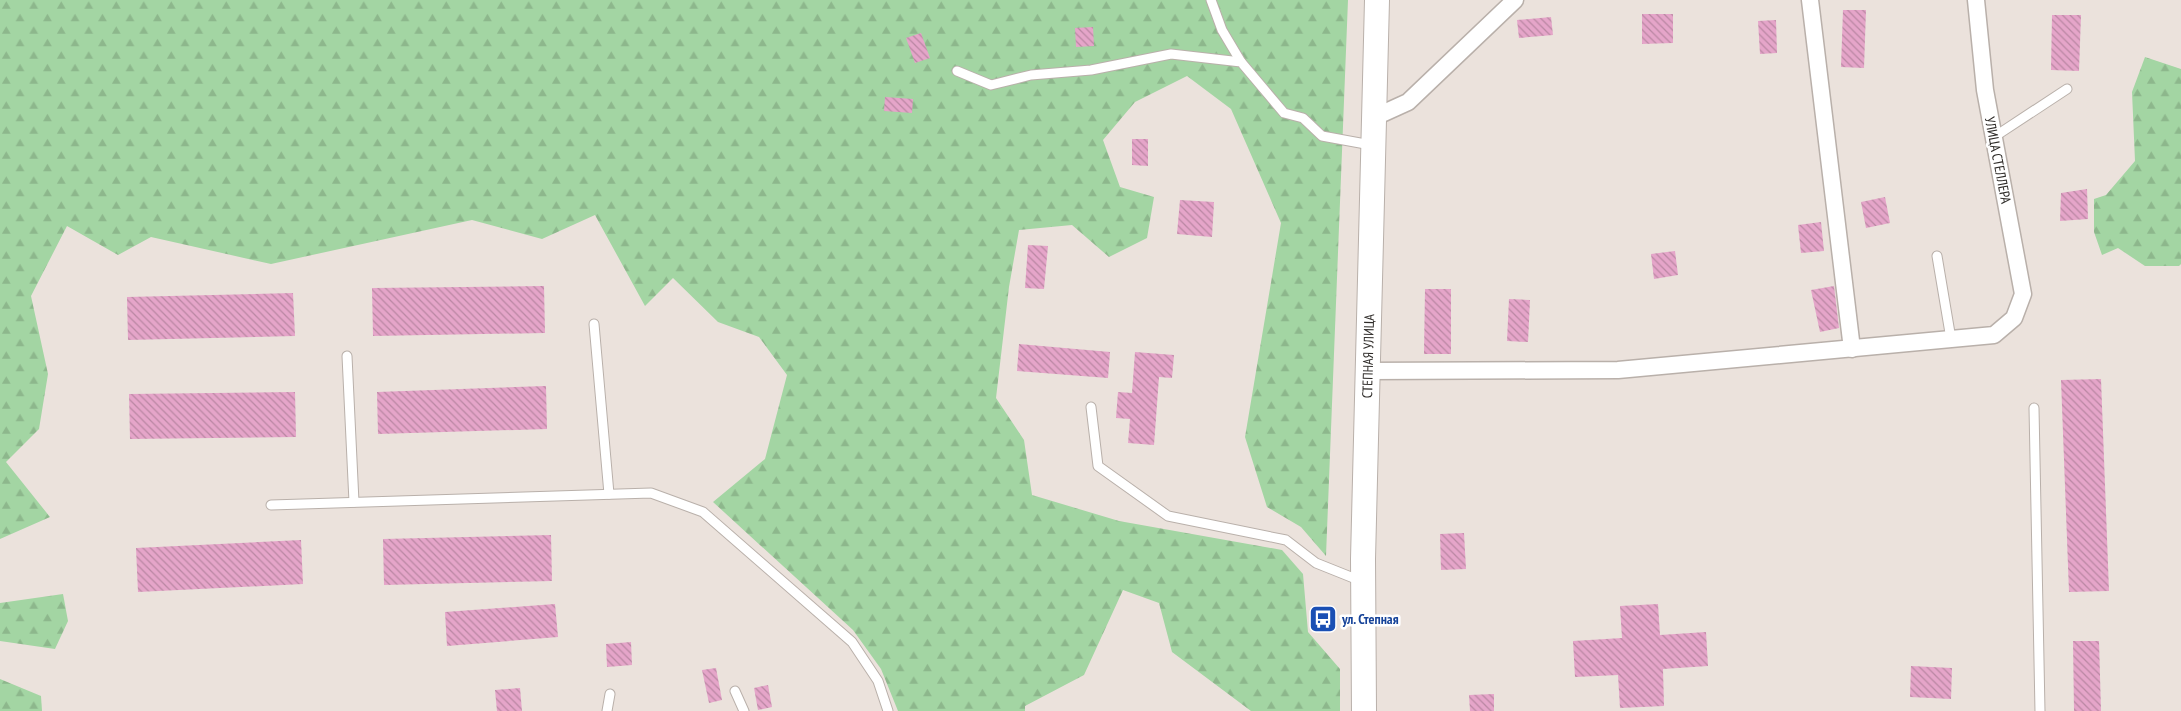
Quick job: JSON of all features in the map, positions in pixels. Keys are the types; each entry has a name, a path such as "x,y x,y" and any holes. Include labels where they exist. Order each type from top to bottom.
{"street":[{"name":"СТЕПНАЯ УЛИЦА","path":"1364,711 1364,582 1377,0"},
{"path":"1375,117 1408,102 1515,0"},
{"path":"1810,0 1852,349"},
{"name":"УЛИЦА СТЕЛЛЕРА","path":"1950,339 1994,335 2014,318 2023,294 1985,90 1976,0"},
{"path":"1368,371 1618,370 1950,339"}],"lane":[{"path":"1211,0 1222,30 1241,62 1284,113 1303,118 1322,136 1374,146"},
{"path":"957,71 991,85 1031,75 1091,70 1171,54 1241,62"},
{"path":"1994,137 2067,89"},
{"path":"1937,256 1950,339"},
{"path":"594,324 609,494"},
{"path":"347,356 354,502"},
{"path":"1091,407 1098,466 1168,516 1286,540 1316,563 1364,582"},
{"path":"2034,408 2040,711"},
{"path":"270,505 651,492 703,512 852,642 878,681 888,711"},
{"path":"735,691 744,711"},
{"path":"607,711 610,694"}],"green space":[{"path":"0,0 1348,0 1326,556 1301,527 1267,507 1245,437 1281,223 1231,109 1187,76 1135,102 1103,140 1120,187 1154,197 1147,238 1109,257 1072,225 1019,230 1009,287 996,398 1024,440 1032,495 1119,521 1282,550 1303,574 1308,632 1340,669 1340,711 1251,711 1172,652 1159,603 1123,590 1084,675 1025,706 1025,711 898,711 881,669 853,630 713,502 765,459 787,375 759,337 718,322 673,278 645,306 595,215 542,239 472,220 271,264 151,237 118,255 67,226 31,296 48,374 39,429 6,462 50,517 0,539"},
{"path":"2145,57 2181,69 2181,264 2179,266 2145,266 2118,248 2102,255 2094,232 2094,199 2106,195 2135,161 2132,92"},
{"path":"63,594 68,621 55,649 0,641 0,603"},
{"path":"0,679 41,696 42,711 0,711"}],"building":[{"path":"1843,10 1866,10 1864,68 1841,67"},
{"path":"1642,14 1673,14 1673,43 1642,44"},
{"path":"2052,15 2081,15 2079,71 2051,70"},
{"path":"1551,17 1553,35 1519,38 1517,20"},
{"path":"1776,20 1777,53 1760,54 1758,21"},
{"path":"1093,27 1094,46 1076,47 1075,28"},
{"path":"921,33 930,58 915,63 906,38"},
{"path":"885,97 913,99 912,113 884,111"},
{"path":"1132,139 1148,139 1148,166 1132,165"},
{"path":"2087,189 2088,219 2060,221 2061,193"},
{"path":"1885,197 1890,223 1866,228 1861,202"},
{"path":"1180,200 1214,202 1212,237 1177,234"},
{"path":"1821,222 1824,251 1801,253 1798,225"},
{"path":"1028,245 1048,246 1044,289 1025,288"},
{"path":"1675,251 1678,275 1654,279 1651,254"},
{"path":"544,286 545,333 373,336 372,288"},
{"path":"1834,286 1839,328 1820,332 1811,290"},
{"path":"1425,289 1451,289 1451,354 1424,354"},
{"path":"293,293 295,336 128,340 127,297"},
{"path":"1509,299 1530,300 1528,342 1507,341"},
{"path":"1019,344 1110,352 1108,378 1017,371"},
{"path":"1135,352 1174,355 1172,378 1159,377 1154,445 1128,443 1130,419 1116,418 1118,392 1132,393"},
{"path":"2101,379 2109,591 2069,592 2061,380"},
{"path":"546,386 547,429 378,434 377,392"},
{"path":"295,392 296,437 130,439 129,394"},
{"path":"1464,533 1466,569 1441,570 1440,534"},
{"path":"551,535 552,581 384,585 383,539"},
{"path":"301,540 303,584 138,592 136,548"},
{"path":"555,604 558,637 447,646 445,612"},
{"path":"1658,604 1660,635 1706,632 1708,666 1663,669 1664,706 1620,708 1618,675 1575,677 1573,641 1622,638 1620,606"},
{"path":"2073,641 2099,641 2101,711 2074,711"},
{"path":"631,642 632,665 607,667 606,644"},
{"path":"1911,666 1952,668 1951,699 1910,697"},
{"path":"716,668 722,700 709,703 702,670"},
{"path":"768,685 772,707 758,710 754,688"},
{"path":"520,688 522,711 497,711 495,690"},
{"path":"1494,694 1494,711 1470,711 1469,695"}],"place":[{"name":"ул. Степная","path":"1323,619"}]}
